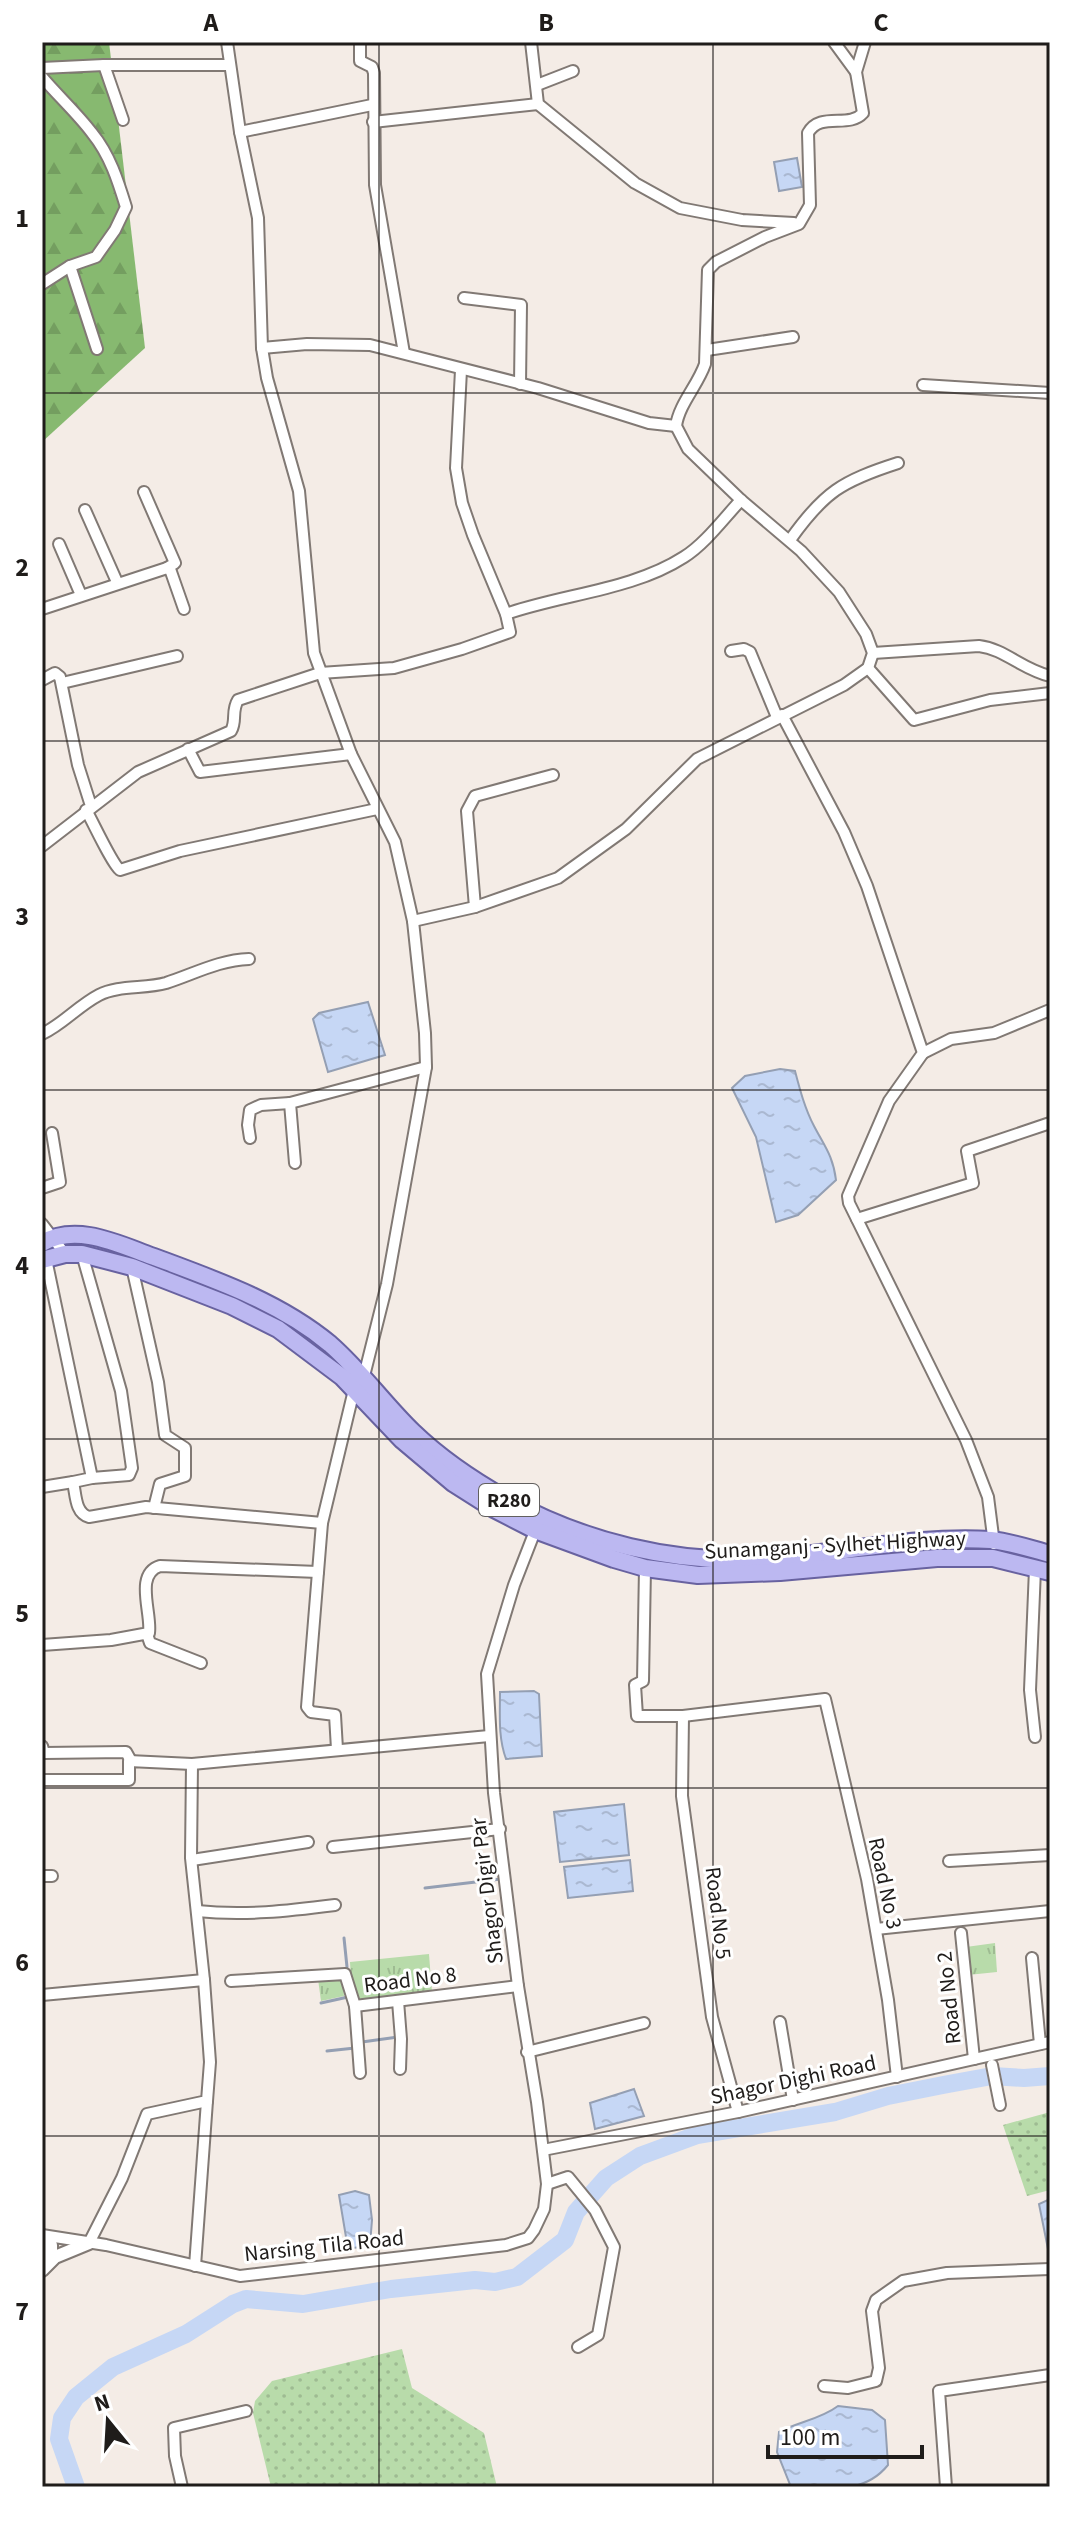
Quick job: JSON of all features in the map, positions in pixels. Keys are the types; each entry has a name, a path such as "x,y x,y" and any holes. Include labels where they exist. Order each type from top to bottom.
{"main road":[{"name":"Sunamganj - Sylhet Highway","path":"45,1245 78,1234 112,1241 224,1284 293,1317 330,1344 359,1383"},
{"name":"Sunamganj - Sylhet Highway","path":"45,1245 65,1254 82,1254 132,1267 232,1306 278,1329 359,1383 439,1454 539,1523 645,1568 698,1575 780,1572 937,1558 993,1558 1043,1570"},
{"name":"Sunamganj - Sylhet Highway","path":"539,1523 573,1529 645,1552 701,1559 762,1559 947,1539 994,1540 1050,1554"}],"street":[{"path":"227,42 240,132 258,218 262,348 267,378 299,491 314,653 351,754 395,842 413,921 425,1033 426,1067 387,1284 322,1523 307,1707 311,1712 335,1715 337,1749"},
{"path":"360,42 360,61 372,67 374,73 375,185 404,353"},
{"path":"531,42 538,104"},
{"path":"834,42 856,72"},
{"path":"413,921 475,907 558,878 626,829 697,759 844,685 868,668 873,653 862,626 839,592 790,540 741,500 688,449 676,426 679,414 701,376 707,350 708,270 716,262 799,224 810,205 808,133 812,126 821,122 856,119 863,113 856,72 865,42"},
{"path":"104,65 123,120"},
{"path":"42,68 229,65"},
{"path":"537,85 573,71"},
{"path":"42,77 104,149 117,176 126,207 115,230 96,257 70,266 42,284"},
{"path":"373,122 538,104 635,183 680,208 742,220 799,224"},
{"path":"240,132 372,105"},
{"path":"70,266 97,349"},
{"path":"464,298 521,305 520,384"},
{"path":"707,350 793,337"},
{"path":"262,348 307,344 370,345 520,384 649,423 676,426"},
{"path":"42,846 138,772 231,731 235,725 233,708 238,700 320,673 394,668 510,632 506,614 462,503 456,468 461,370"},
{"path":"923,385 1050,393"},
{"path":"790,540 812,509 827,497 856,477 898,463"},
{"path":"42,609 175,563 144,492"},
{"path":"506,614 657,573 688,555 741,500"},
{"path":"85,510 117,582"},
{"path":"59,544 81,595"},
{"path":"167,568 184,609"},
{"path":"873,653 979,646 993,648 1022,667 1050,676"},
{"path":"731,651 744,649 750,652 779,716 844,832 867,886 923,1053"},
{"path":"62,683 177,656"},
{"path":"868,668 914,720 990,700 1050,693"},
{"path":"42,680 55,673 60,677 89,808 120,870 180,851 377,809"},
{"path":"188,749 200,772 351,754"},
{"path":"475,907 467,811 475,796 553,775"},
{"path":"42,1034 103,993 165,983 232,960 249,959"},
{"path":"993,1558 994,1540 988,1497 966,1440 848,1196 889,1101 923,1053 951,1039 994,1033 1050,1010"},
{"path":"250,1138 250,1110 261,1105 290,1103 426,1067"},
{"path":"290,1103 295,1163"},
{"path":"857,1219 973,1183 967,1151 1050,1123"},
{"path":"42,1188 60,1182 52,1133"},
{"path":"45,1245 92,1478"},
{"path":"42,1487 129,1475 132,1468 121,1391 82,1254"},
{"path":"132,1267 158,1382 165,1435 185,1448 185,1476 160,1484 154,1508"},
{"path":"73,1482 79,1511 89,1517 154,1508 322,1523"},
{"name":"Shagor Digir Par","path":"518,2242 528,2238 534,2230 544,2209 547,2184 518,1986 489,1736 487,1674 514,1585 539,1523"},
{"path":"201,1663 150,1643 147,1634 150,1630 147,1577 154,1567 205,1566 318,1572"},
{"path":"645,1568 646,1653 643,1681 635,1685 635,1714 639,1717 683,1716"},
{"path":"1035,1737 1030,1690 1043,1570"},
{"path":"42,1645 147,1634"},
{"name":"Road No 3","path":"683,1716 825,1699 876,1929 897,2077"},
{"name":"Road No 5","path":"683,1716 682,1796 712,2017 738,2112"},
{"path":"131,1761 192,1764 489,1736"},
{"path":"42,1746 44,1753 126,1752 131,1761 129,1780 42,1780"},
{"path":"192,1764 192,1860 210,2062 195,2266"},
{"path":"333,1847 500,1829"},
{"path":"192,1860 308,1842"},
{"path":"949,1861 1050,1855"},
{"path":"197,1911 272,1913 335,1905"},
{"path":"876,1929 1050,1911"},
{"name":"Road No 2","path":"961,1933 974,2059"},
{"path":"1032,1958 1045,2043"},
{"name":"Road No 8","path":"231,1981 345,1974 355,2006 360,2073"},
{"path":"42,1995 204,1980"},
{"name":"Road No 8","path":"355,2006 518,1986"},
{"path":"398,2001 400,2069"},
{"path":"780,2022 793,2100"},
{"path":"527,2052 644,2023"},
{"name":"Shagor Dighi Road","path":"543,2150 738,2112 1045,2043"},
{"path":"992,2065 1000,2105"},
{"path":"42,2270 51,2259 89,2243 122,2178 147,2114 207,2101"},
{"path":"547,2184 568,2177 595,2210 614,2247 598,2335 578,2347"},
{"path":"42,2236 51,2245 51,2259"},
{"name":"Narsing Tila Road","path":"42,2236 89,2243 240,2276 518,2242"},
{"path":"824,2386 848,2388 876,2381 879,2368 872,2311 876,2300 903,2281 947,2273 1050,2269"},
{"path":"946,2487 939,2391 1050,2375"},
{"path":"182,2487 175,2456 174,2428 246,2411"}],"green space":[{"path":"42,42 109,42 145,348 42,442"},
{"path":"995,1943 997,1972 968,1975 966,1947"},
{"path":"429,1954 432,1993 365,2002 352,1993 350,1962"},
{"path":"342,1977 344,1996 321,2001 318,1979"},
{"path":"1050,2112 1050,2190 1027,2196 1003,2125"},
{"path":"402,2349 412,2388 484,2433 497,2487 271,2487 253,2413 255,2401 272,2381"}],"water":[{"path":"797,158 802,187 779,191 774,162"},
{"path":"368,1002 385,1055 328,1072 313,1019 319,1013"},
{"path":"780,1069 795,1071 808,1113 831,1158 836,1180 798,1215 776,1222 756,1137 732,1088 745,1076"},
{"path":"534,1691 539,1694 542,1756 506,1759 501,1734 500,1692"},
{"path":"624,1804 629,1855 560,1862 554,1812"},
{"path":"630,1860 633,1891 568,1898 564,1867"},
{"path":"634,2089 644,2116 595,2129 590,2103"},
{"path":"355,2191 369,2195 372,2220 370,2245 348,2249 339,2195"},
{"path":"1050,2199 1050,2259 1039,2204"},
{"path":"838,2406 872,2410 885,2420 888,2465 878,2475 856,2486 791,2487 777,2452 779,2432"}],"waterway":[{"path":"425,1888 501,1879"},
{"path":"344,1938 347,1967"},
{"path":"321,2003 348,1997"},
{"path":"362,2042 398,2037"},
{"path":"327,2051 355,2048"},
{"path":"76,2487 59,2439 62,2418 76,2397 113,2367 186,2334 233,2304 246,2299 303,2304 391,2289 475,2280 495,2282 517,2277 565,2240 576,2212 606,2178 640,2156 697,2135 835,2112 888,2096 943,2085 992,2076 1050,2076"}]}
